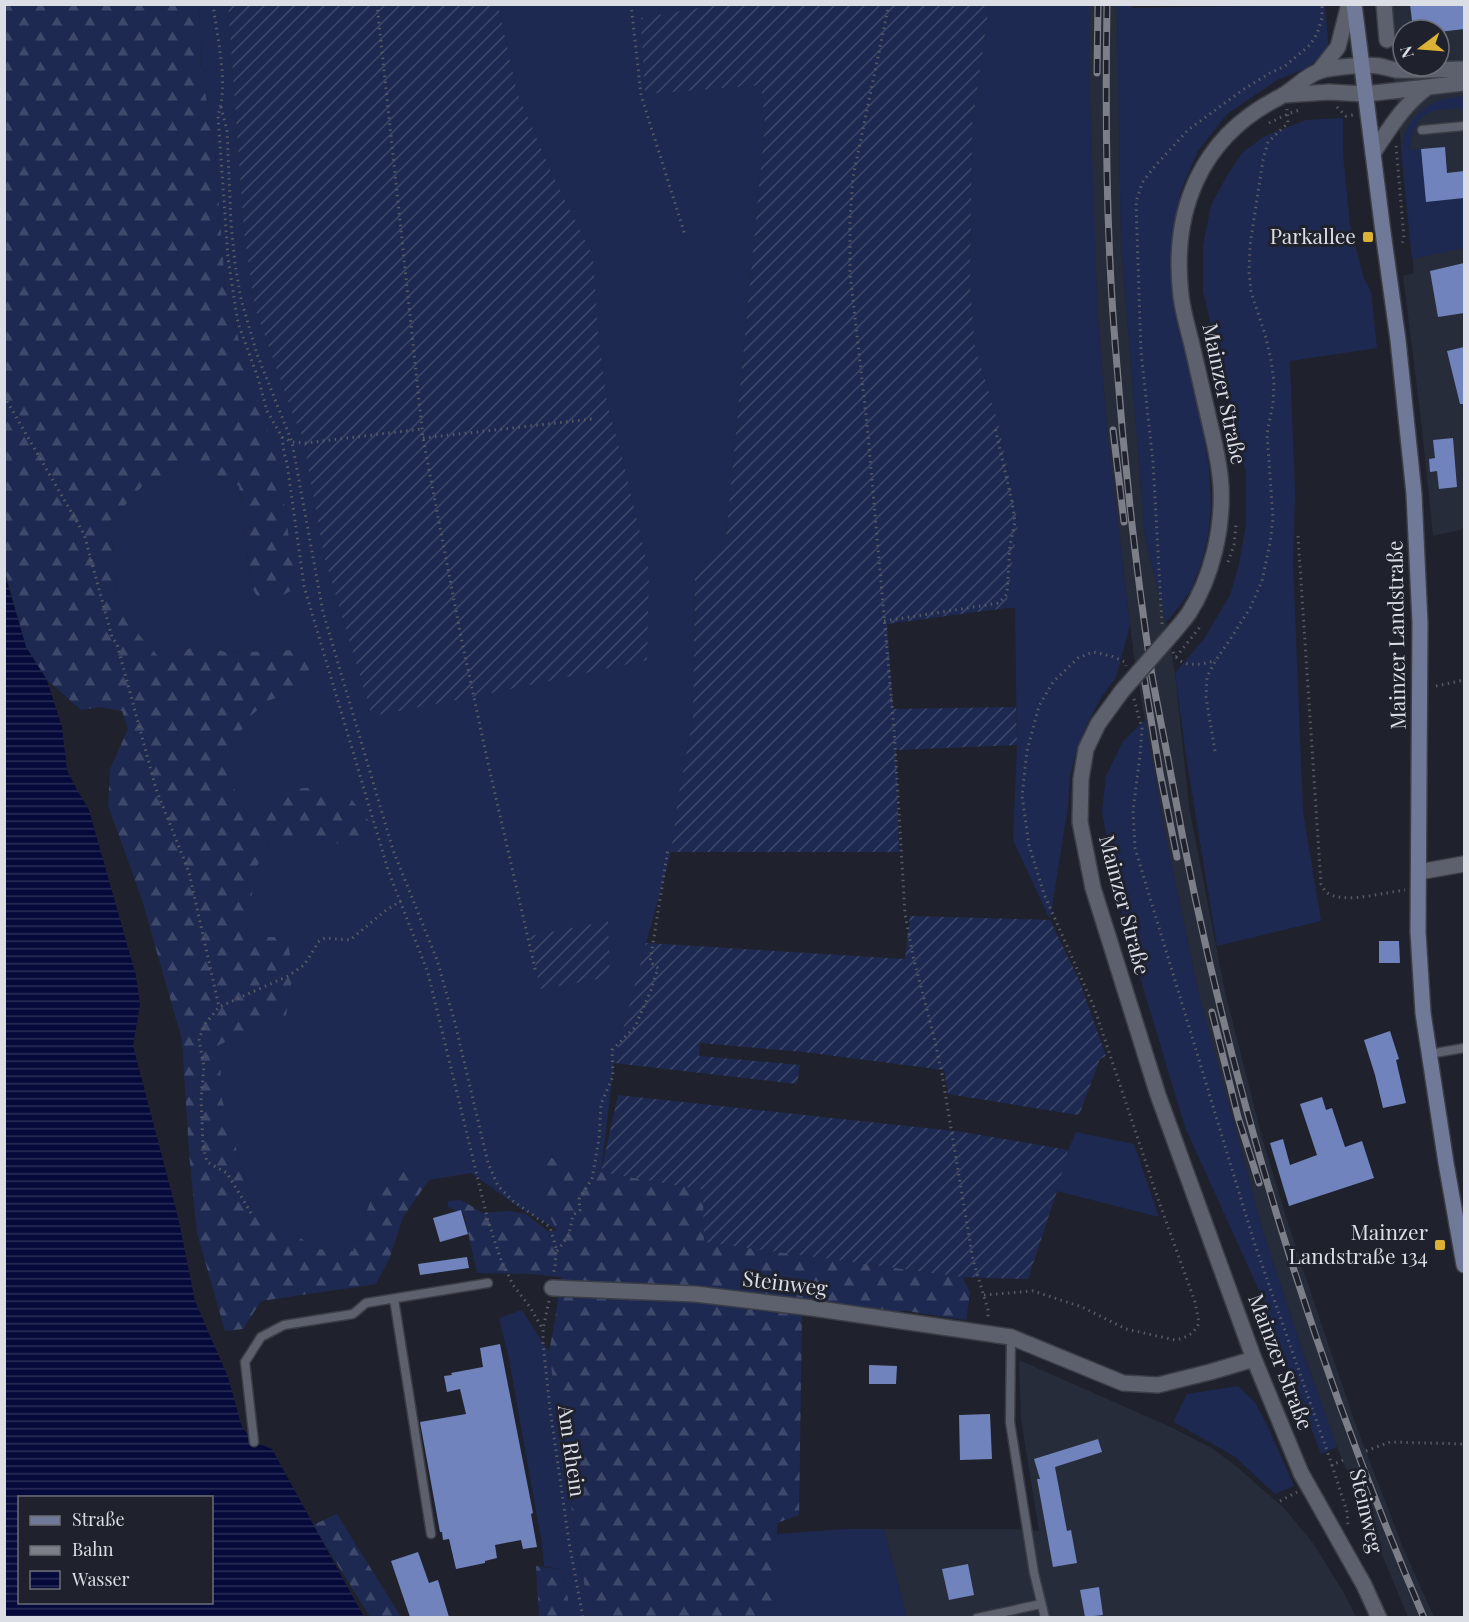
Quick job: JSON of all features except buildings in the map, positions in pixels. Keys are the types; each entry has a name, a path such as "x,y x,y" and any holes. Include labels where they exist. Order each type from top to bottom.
{"main road":[{"name":"Mainzer Landstraße","path":"1354,4 1398,340 1414,494 1420,623 1420,974 1429,1054 1464,1265"}],"street":[{"path":"1319,71 1338,47 1349,4"},
{"path":"1384,4 1387,40"},
{"path":"1319,71 1361,65 1396,70 1464,69"},
{"name":"Mainzer Straße","path":"1319,71 1298,83 1230,132 1201,169 1190,194 1185,214 1180,261 1181,296 1217,452 1221,514 1212,558 1202,588 1189,611 1128,694 1098,724 1086,749 1081,779 1080,822 1093,888 1158,1095 1254,1359 1301,1473 1364,1585 1379,1617"},
{"path":"1283,95 1329,92 1365,94 1464,83"},
{"path":"1373,153 1399,114 1413,98 1428,87"},
{"path":"1419,872 1464,864"},
{"name":"Steinweg","path":"552,1288 695,1294 812,1308 1011,1337 1123,1383 1158,1385 1254,1359"}],"lane":[{"path":"1422,130 1464,126"},
{"path":"1429,1054 1464,1048"},
{"path":"254,1442 245,1362 261,1337 284,1325 353,1314 366,1303 488,1283"},
{"path":"394,1299 431,1534"},
{"path":"1011,1337 1010,1422 1034,1573 1045,1617"},
{"path":"977,1617 1041,1604"}],"path":[{"path":"213,4 222,81 221,107 227,130 235,264 257,354 292,442 323,612 393,850 437,960 455,1023 488,1163 498,1186 513,1201 550,1227 556,1252"},
{"path":"378,4 423,438 459,626 536,973"},
{"path":"631,4 641,95 685,235"},
{"path":"889,4 853,177 850,273 867,424 894,729 905,914 912,956 942,1074 973,1260 988,1310 986,1334"},
{"path":"1215,751 1206,697 1207,677 1250,608 1262,581 1273,519 1266,434 1273,403 1274,382 1265,334 1251,292 1250,245 1260,177 1268,142 1288,123 1283,95"},
{"path":"1334,105 1346,116 1355,115"},
{"path":"221,107 218,115 228,258 238,324 258,378 267,411 282,436 304,586 388,870 428,973 488,1221 501,1260 513,1285 543,1329"},
{"path":"1262,126 1305,109"},
{"path":"1397,141 1395,147 1404,238 1399,249"},
{"path":"4,396 84,534 112,637 117,644 156,789 189,872 219,1007"},
{"path":"423,438 592,419"},
{"path":"884,621 999,603 1007,594 1010,545 1015,522 995,428"},
{"path":"282,436 292,442 306,443 422,429"},
{"path":"1227,565 1234,545 1236,521"},
{"path":"1298,536 1321,884 1326,892 1340,897 1419,890"},
{"path":"1190,631 1196,624"},
{"path":"1176,658 1200,627"},
{"path":"984,1295 1033,1291 1082,1307 1126,1329 1175,1340 1183,1339 1191,1334 1199,1323 1195,1302 1094,1006 1044,894 1029,845 1022,796 1027,751 1039,706 1053,682 1078,658 1093,652 1125,662 1128,674"},
{"path":"1436,686 1464,680"},
{"path":"1128,694 1142,729 1133,811 1135,848 1254,1242 1332,1465"},
{"path":"556,1252 570,1235 573,1215 580,1210 579,1199 592,1179 599,1139 601,1104 613,1076 612,1050 635,1027 658,968 650,962 669,849"},
{"path":"251,1213 227,1173 207,1162 203,1146 201,1098 204,1067 199,1039 205,1024 219,1007 288,976 304,965 318,942 325,938 350,940 401,901"},
{"name":"Am Rhein","path":"556,1252 552,1288 543,1329 543,1343 569,1542 583,1617"},
{"path":"1366,1451 1390,1442 1464,1444"},
{"name":"Steinweg","path":"1343,1460 1332,1465 1347,1512 1348,1527"},
{"path":"1280,1501 1297,1492"}],"shaded area":[{"path":"1090,5 1117,5 1121,244 1145,537 1166,623 1175,673 1189,807 1225,992 1262,1137 1323,1329 1358,1431 1402,1545 1434,1617 1408,1617 1337,1447 1263,1231 1199,995 1163,823 1134,657 1108,440 1098,319 1094,232"},
{"path":"1387,5 1464,5 1464,529 1433,536 1403,276 1414,273 1394,78 1451,78 1451,18 1391,18 1391,45"},
{"path":"1019,1362 1173,1428 1213,1449 1237,1467 1284,1508 1313,1543 1356,1617 907,1617 884,1529 1039,1531 1021,1419"}],"green space":[{"path":"722,4 989,5 972,125 970,285 975,347 999,426 1018,522 1006,608 887,624 893,709 1016,707 1017,745 896,750 899,852 671,852 693,718 695,577 726,537 765,124 761,85 645,94 641,18"},
{"path":"5,5 199,5 201,73 214,136 225,286 252,392 277,454 296,588 263,606 251,586 239,486 189,463 146,482 110,522 118,608 166,665 197,643 228,653 293,650 312,662 302,687 268,701 246,720 233,751 235,799 253,819 279,791 313,787 351,799 373,826 359,842 326,844 297,834 269,843 254,872 251,904 238,923 257,937 287,937 293,973 286,1016 219,1045 222,1099 251,1200 280,1225 317,1249 353,1251 371,1199 397,1170 429,1180 403,1217 390,1257 376,1284 261,1301 243,1329 225,1331 197,1233 182,1040 142,900 108,805 110,769 128,729 122,711 100,707 81,710 47,680 26,647 5,571"},
{"path":"199,5 228,5 244,232 255,308 303,438 324,556 372,716 649,572 607,403 598,335 551,172 517,92 498,5 722,5 642,18 761,85 765,124 726,537 695,577 693,718 671,852 614,1063 601,1172 545,1156 558,1230 520,1208 471,1173 429,1180 397,1170 371,1199 353,1251 317,1249 280,1225 251,1200 222,1099 218,1045 286,1016 287,937 257,937 238,923 251,904 253,872 269,843 297,833 326,844 279,791 253,819 235,799 233,751 246,720 268,701 302,687 293,650 228,653 197,643 166,665 118,608 110,522 146,482 189,463 239,486 251,586 277,454 252,393 225,286 214,136 201,73"},
{"path":"228,5 498,5 517,92 551,172 593,257 598,335 607,403 649,572 647,660 372,716 324,556 303,438 255,308 244,232"},
{"path":"989,5 1090,5 1090,101 1098,319 1108,440 1130,625 1116,677 1089,720 1077,749 1070,775 1068,806 1050,920 1013,840 1017,745 1015,608 1006,608 1018,522 999,426 975,347 970,285 972,125"},
{"path":"1117,5 1132,5 1132,8 1325,5 1329,50 1305,69 1279,79 1227,114 1198,151 1181,190 1173,241 1174,293 1200,411 1209,468 1211,507 1208,536 1201,564 1190,592 1166,623 1145,537 1121,244"},
{"path":"1462,96 1463,108 1437,110 1428,113 1420,121 1414,131 1410,149 1421,149 1426,202 1464,198 1464,248 1412,259 1402,160 1403,138 1409,125 1428,106 1440,100"},
{"path":"1343,118 1343,155 1350,225 1364,279 1371,291 1377,348 1290,361 1295,492 1293,563 1303,812 1321,921 1217,946 1175,673 1204,639 1230,595 1239,564 1246,525 1246,473 1203,291 1203,246 1211,205 1242,153 1263,137 1306,120"},
{"path":"1145,720 1163,823 1199,995 1263,1231 1337,1447 1321,1454 1257,1286 1185,1127 1131,947 1113,876 1102,811 1106,776 1123,741"},
{"path":"910,916 1050,920 1079,980 1106,1056 1100,1059 1079,1115 948,1094 944,1070 804,1052 700,1043 699,1056 800,1065 797,1084 614,1063 646,943 905,959"},
{"path":"608,921 610,977 540,989 530,936"},
{"path":"618,1095 963,1132 1068,1150 1028,1279 962,1277 704,1242 703,1190 601,1172"},
{"path":"1076,1132 1134,1144 1159,1217 1057,1191 1068,1150"},
{"path":"545,1156 601,1172 704,1190 705,1242 962,1277 970,1292 966,1320 907,1311 802,1313 799,1515 777,1523 775,1617 591,1617 578,1553 549,1352 561,1277 477,1273 464,1214 448,1207 448,1201 461,1200 483,1213 508,1211 526,1214 549,1232 557,1230 544,1206"},
{"path":"522,1310 549,1352 578,1553 591,1617 572,1617 562,1570 544,1566 509,1359 499,1318"},
{"path":"1238,1386 1255,1402 1294,1486 1275,1494 1234,1456 1174,1422 1187,1394"},
{"path":"337,1514 401,1617 370,1617 313,1525"},
{"path":"884,1529 907,1617 775,1618 776,1534"},
{"path":"536,1566 562,1570 572,1617 539,1617"}],"water":[{"path":"4,571 26,647 47,680 62,727 67,770 89,810 136,976 140,1005 133,1046 178,1217 195,1301 228,1377 242,1427 254,1442 272,1449 364,1617 5,1617"}],"railway":[{"path":"1097,73 1098,4"},
{"path":"1107,4 1108,223 1123,435 1152,676 1192,883 1243,1097 1273,1203 1343,1413 1424,1618"},
{"path":"1113,430 1124,522"},
{"path":"1143,671 1177,857"},
{"path":"1212,1012 1238,1117 1259,1183"}],"place":[{"name":"Parkallee","path":"1368,237"},
{"name":"Mainzer Landstraße 134","path":"1440,1245"}]}
